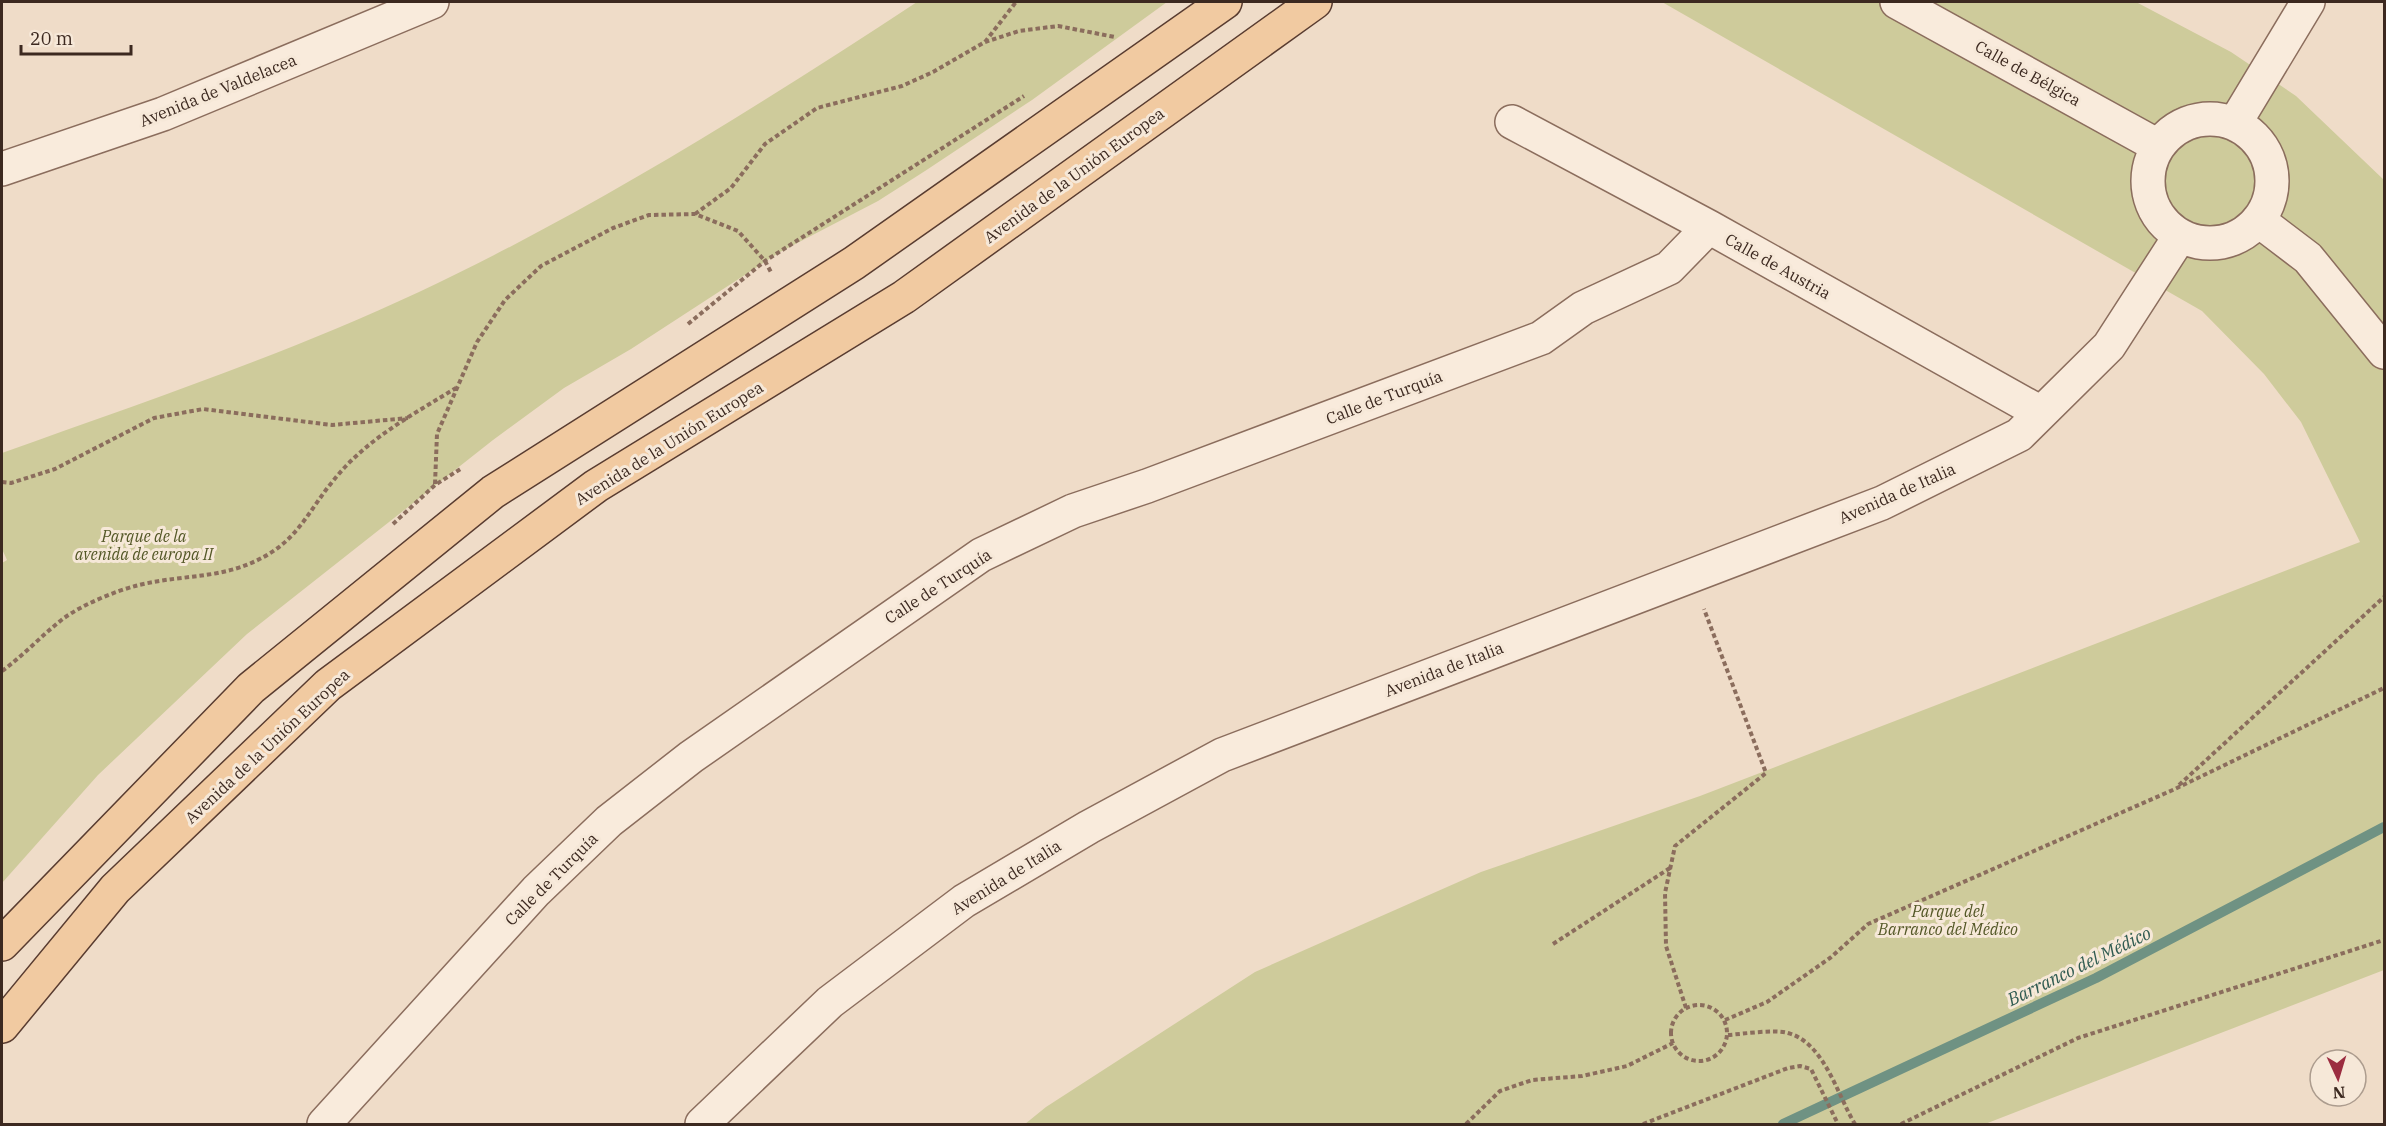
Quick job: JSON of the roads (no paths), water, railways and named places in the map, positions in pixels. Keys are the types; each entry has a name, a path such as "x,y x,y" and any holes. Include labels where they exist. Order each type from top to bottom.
{"main road":[{"path":"2,944 251,688 493,492 855,263 1225,2"},
{"name":"Avenida de la Unión Europea","path":"2,1026 115,889 328,685 596,486 904,297 1315,2"}],"street":[{"name":"Avenida de Valdelacea","path":"2,169 163,114 432,2"},
{"name":"Calle de Bélgica","path":"1897,2 2158,146"},
{"path":"2235,123 2308,2"},
{"path":"2217,119 2235,123 2256,138 2271,166 2270,199 2258,220 2237,237 2210,243 2180,236 2161,220 2151,202 2147,185 2148,168 2158,146 2174,130 2197,120 2217,119"},
{"name":"Calle de Austria","path":"1512,122 1709,227 2041,413"},
{"path":"2258,220 2308,258 2385,352"},
{"name":"Calle de Turquía","path":"324,1125 537,891 609,821 691,757 981,555 1073,511 1158,482 1541,338 1583,308 1670,268 1709,227"},
{"name":"Avenida de Italia","path":"702,1125 830,1002 964,901 1089,827 1222,755 1882,503 2019,435 2109,346 2180,236"}],"waterway":[{"name":"Barranco del Médico","path":"1783,1124 2096,978 2384,827"}],"park label":[{"name":"Parque de la avenida de europa II","path":"144,545"},
{"name":"Parque del Barranco del Médico","path":"1948,920"}]}
